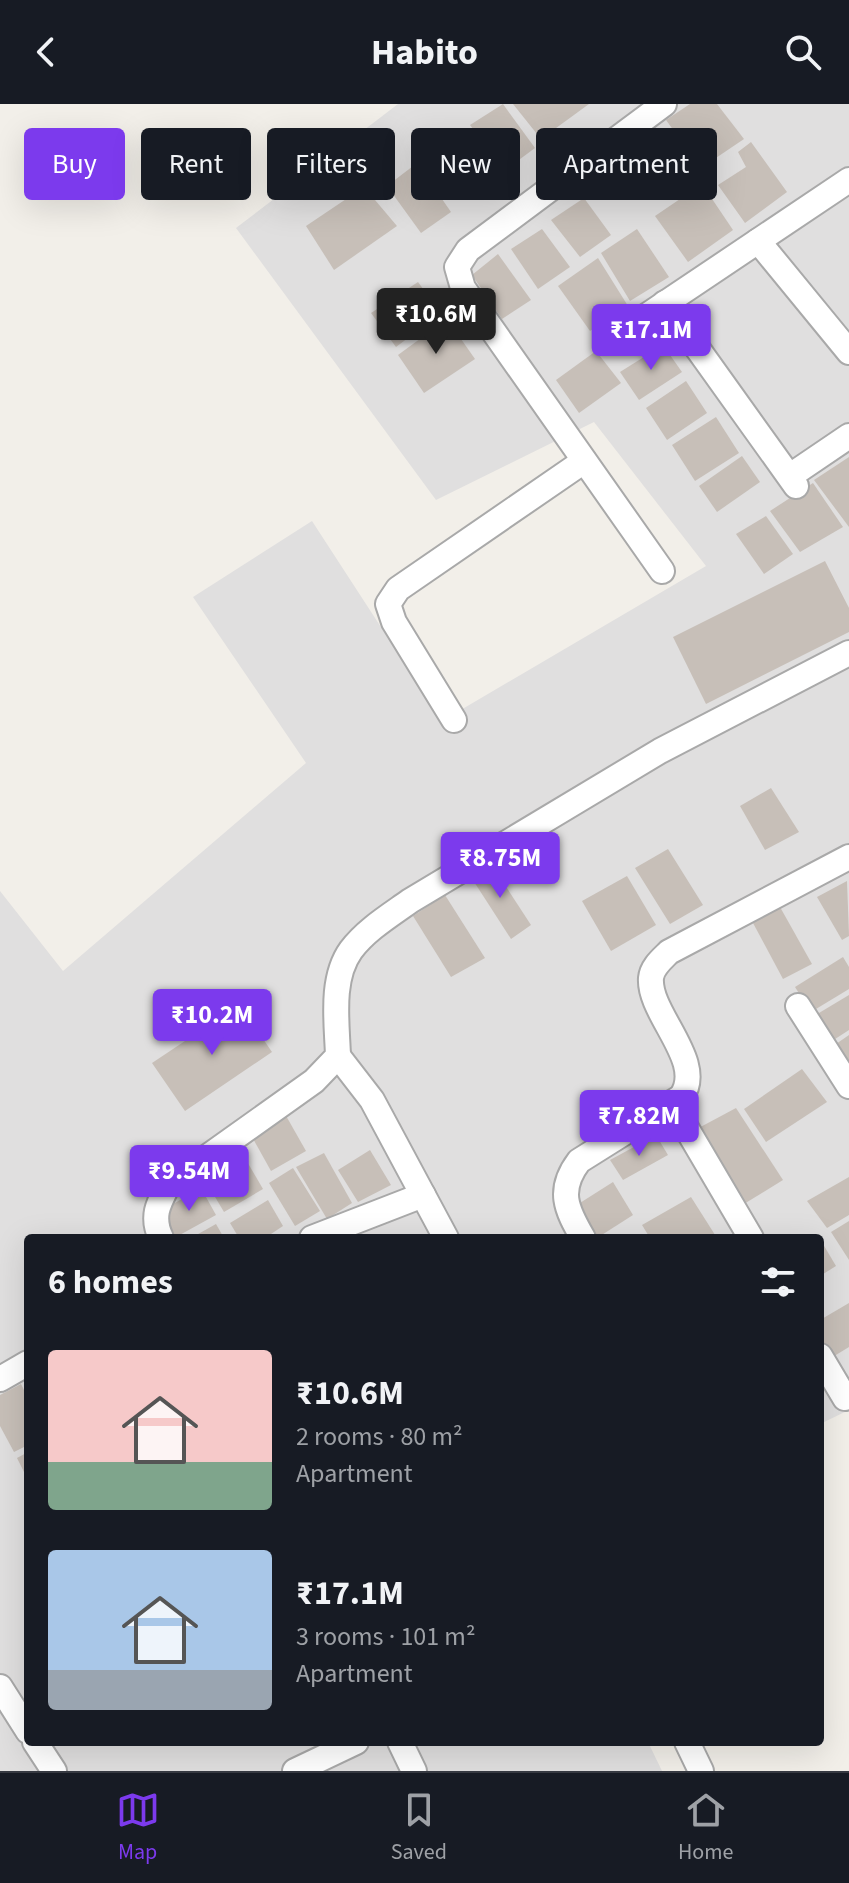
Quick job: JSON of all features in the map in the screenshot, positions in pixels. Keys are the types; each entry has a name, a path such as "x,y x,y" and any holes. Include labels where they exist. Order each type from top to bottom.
{"street":[{"path":"662,571 463,288 457,267 468,250 664,104"},
{"path":"624,331 849,180"},
{"path":"758,241 849,352"},
{"path":"665,303 793,481 849,436"},
{"path":"454,720 394,622 388,604 398,589 584,461"},
{"path":"444,1234 372,1100 338,1056 339,978 350,951 375,927 410,901 660,751 849,653"},
{"path":"581,1234 567,1204 565,1188 568,1175 579,1161 681,1097 688,1087 689,1075 653,990 651,976 657,963 669,952 849,857"},
{"path":"798,1006 849,1086"},
{"path":"160,1234 155,1208 168,1185 314,1081 338,1056"},
{"path":"681,1097 684,1124 749,1234"},
{"path":"322,1234 423,1195"},
{"path":"824,1363 845,1398"},
{"path":"0,1379 24,1365"},
{"path":"0,1687 24,1725"},
{"path":"38,1746 54,1771"},
{"path":"295,1771 348,1746"},
{"path":"402,1746 414,1771"},
{"path":"689,1746 701,1771"}],"shaded area":[{"path":"398,104 849,104 849,1410 824,1422 824,1234 24,1234 24,1746 650,1746 662,1771 0,1771 0,891 63,971 306,763 193,597 312,521 442,721 706,566 594,422 436,500 236,228 273,200 395,200 395,128 367,128"}],"building":[{"path":"503,104 535,148 520,159 520,128 472,128 470,125"},
{"path":"513,104 589,104 556,128 536,128 536,133"},
{"path":"690,104 717,104 744,139 717,157 717,128 672,128 666,120"},
{"path":"751,142 787,192 745,223 718,185 746,167 738,152"},
{"path":"411,168 411,200 443,200 451,212 421,233 395,197 395,180"},
{"path":"345,200 375,200 397,226 334,270 306,226"},
{"path":"585,200 611,235 580,257 551,220"},
{"path":"678,200 713,200 733,230 688,262 655,216"},
{"path":"542,229 570,267 538,289 511,249"},
{"path":"637,229 669,277 630,301 601,253"},
{"path":"498,254 531,300 502,319 472,275"},
{"path":"598,258 628,306 590,331 558,286"},
{"path":"418,282 441,313 396,347 371,313"},
{"path":"447,319 475,359 424,393 398,355"},
{"path":"663,345 682,372 639,400 620,372"},
{"path":"596,351 621,383 579,413 556,380"},
{"path":"686,381 707,413 667,440 646,408"},
{"path":"716,417 739,453 695,481 672,445"},
{"path":"742,456 760,482 717,512 699,486"},
{"path":"849,457 849,527 814,480"},
{"path":"813,483 843,527 800,552 770,511"},
{"path":"766,516 793,554 764,574 736,534"},
{"path":"825,561 849,608 849,632 706,704 673,637"},
{"path":"771,788 799,832 765,850 740,806"},
{"path":"668,849 703,905 670,924 635,868"},
{"path":"490,862 531,925 511,939 469,874"},
{"path":"627,876 656,925 611,951 582,901"},
{"path":"847,881 849,936 842,940 817,897"},
{"path":"445,895 485,958 451,977 413,916"},
{"path":"780,907 812,964 783,979 753,923"},
{"path":"843,957 849,967 849,989 811,1012 795,987"},
{"path":"849,995 849,1030 832,1041 814,1016"},
{"path":"239,1004 272,1052 185,1111 152,1063 185,1041 181,1035 200,1022 204,1028"},
{"path":"849,1035 849,1068 836,1044"},
{"path":"802,1069 827,1102 766,1142 744,1109"},
{"path":"736,1108 783,1180 739,1207 693,1131"},
{"path":"285,1114 306,1151 271,1171 251,1135"},
{"path":"656,1135 668,1155 623,1180 610,1160"},
{"path":"370,1150 391,1185 358,1202 338,1170"},
{"path":"242,1153 263,1189 224,1212 202,1175"},
{"path":"324,1153 352,1203 327,1219 296,1167"},
{"path":"293,1168 320,1211 295,1226 269,1183"},
{"path":"849,1177 849,1215 827,1228 807,1201"},
{"path":"613,1182 633,1215 603,1234 587,1234 572,1208"},
{"path":"201,1188 216,1215 181,1234 174,1234 161,1211"},
{"path":"691,1197 714,1234 648,1234 642,1225"},
{"path":"268,1200 283,1226 271,1234 237,1234 230,1223"},
{"path":"849,1221 849,1260 831,1232"},
{"path":"216,1224 222,1234 198,1234"},
{"path":"824,1246 836,1266 824,1274"},
{"path":"849,1303 849,1347 831,1358 824,1346 824,1318"},
{"path":"21,1384 24,1390 24,1447 14,1452 0,1426 0,1395"},
{"path":"24,1454 24,1472 17,1458"}]}
